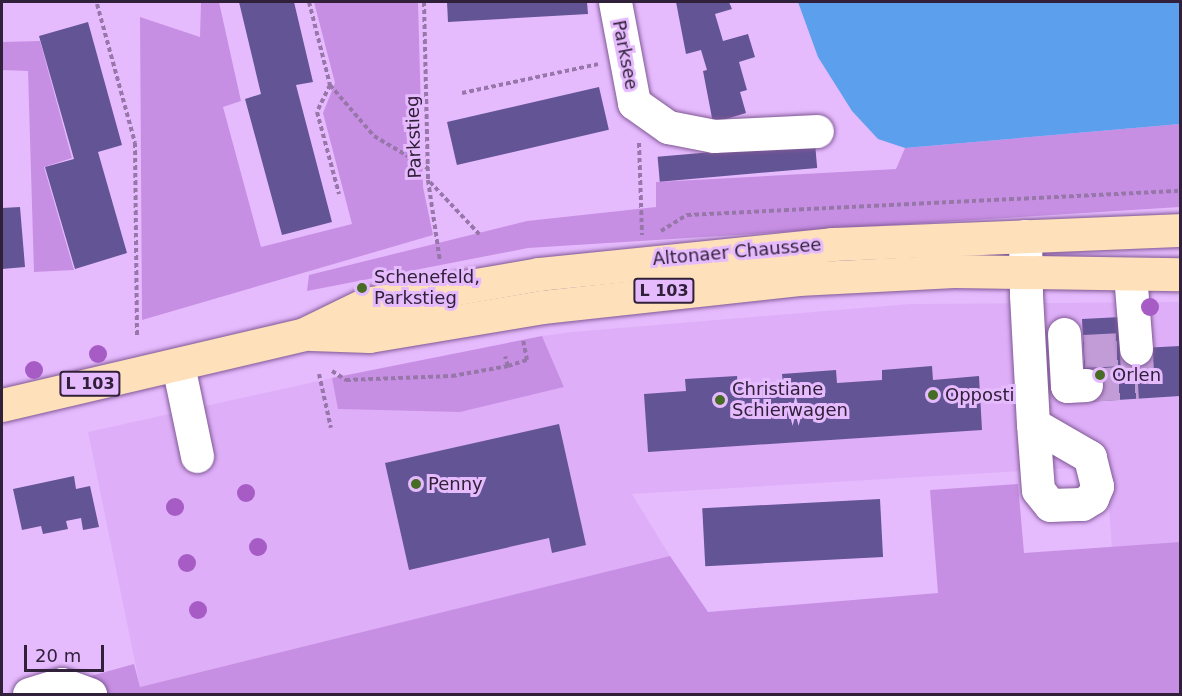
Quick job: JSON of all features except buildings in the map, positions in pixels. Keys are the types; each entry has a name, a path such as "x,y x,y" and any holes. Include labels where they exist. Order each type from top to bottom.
{"main road":[{"name":"Altonaer Chaussee","path":"2,405 304,334 366,304 539,274 788,247 1180,230"},
{"name":"Altonaer Chaussee","path":"304,334 369,336 726,284 1026,272 1180,274"}],"street":[{"name":"Parksee","path":"615,2 634,103 668,127 714,136 817,131"},
{"path":"1025,236 1033,424"},
{"path":"1130,274 1130,341"},
{"path":"1028,325 1076,357"},
{"path":"178,365 197,456"},
{"path":"28,694 62,684 90,694"}],"path":[{"path":"309,2 330,85 374,136 428,168"},
{"name":"Parkstieg","path":"424,2 428,180 441,272"},
{"path":"97,4 135,143 136,336"},
{"path":"462,93 625,58"},
{"path":"330,85 317,111 339,194"},
{"path":"642,173 642,242 687,215 1180,191"},
{"path":"428,180 480,236"},
{"path":"332,371 346,380 452,376 508,366 527,360 523,339"},
{"path":"505,356 508,366"},
{"path":"319,374 331,428"}],"shaded area":[{"path":"201,2 219,2 241,101 223,107 261,247 352,224 323,113 335,83 314,2 418,2 423,187 433,235 142,320 140,17 200,37"},
{"path":"40,41 72,158 44,167 74,270 34,272 28,71 2,70 2,42"},
{"path":"1180,124 1180,207 528,248 307,291 309,275 527,221 656,207 656,182 896,169 905,148"},
{"path":"1180,302 1180,572 1114,577 1106,466 632,494 670,556 140,687 88,432 332,378 339,409 564,386 542,336 572,332 910,304"},
{"path":"542,336 564,387 460,412 338,409 332,378"},
{"path":"1018,484 1024,553 1180,542 1180,694 66,694 62,684 134,664 140,687 670,556 708,612 938,593 930,490"}],"water":[{"path":"798,2 1180,2 1180,124 905,148 878,139 852,111 818,57"}],"tunnel":[{"path":"1084,351 1123,349"},
{"path":"1086,385 1138,382 1136,349"}],"place":[{"name":"Schenefeld, Parkstieg","path":"362,288"},
{"name":"Orlen","path":"1100,375"},
{"name":"Opposti","path":"933,395"},
{"name":"Christiane Schierwagen","path":"720,400"},
{"name":"Penny","path":"416,484"}]}
